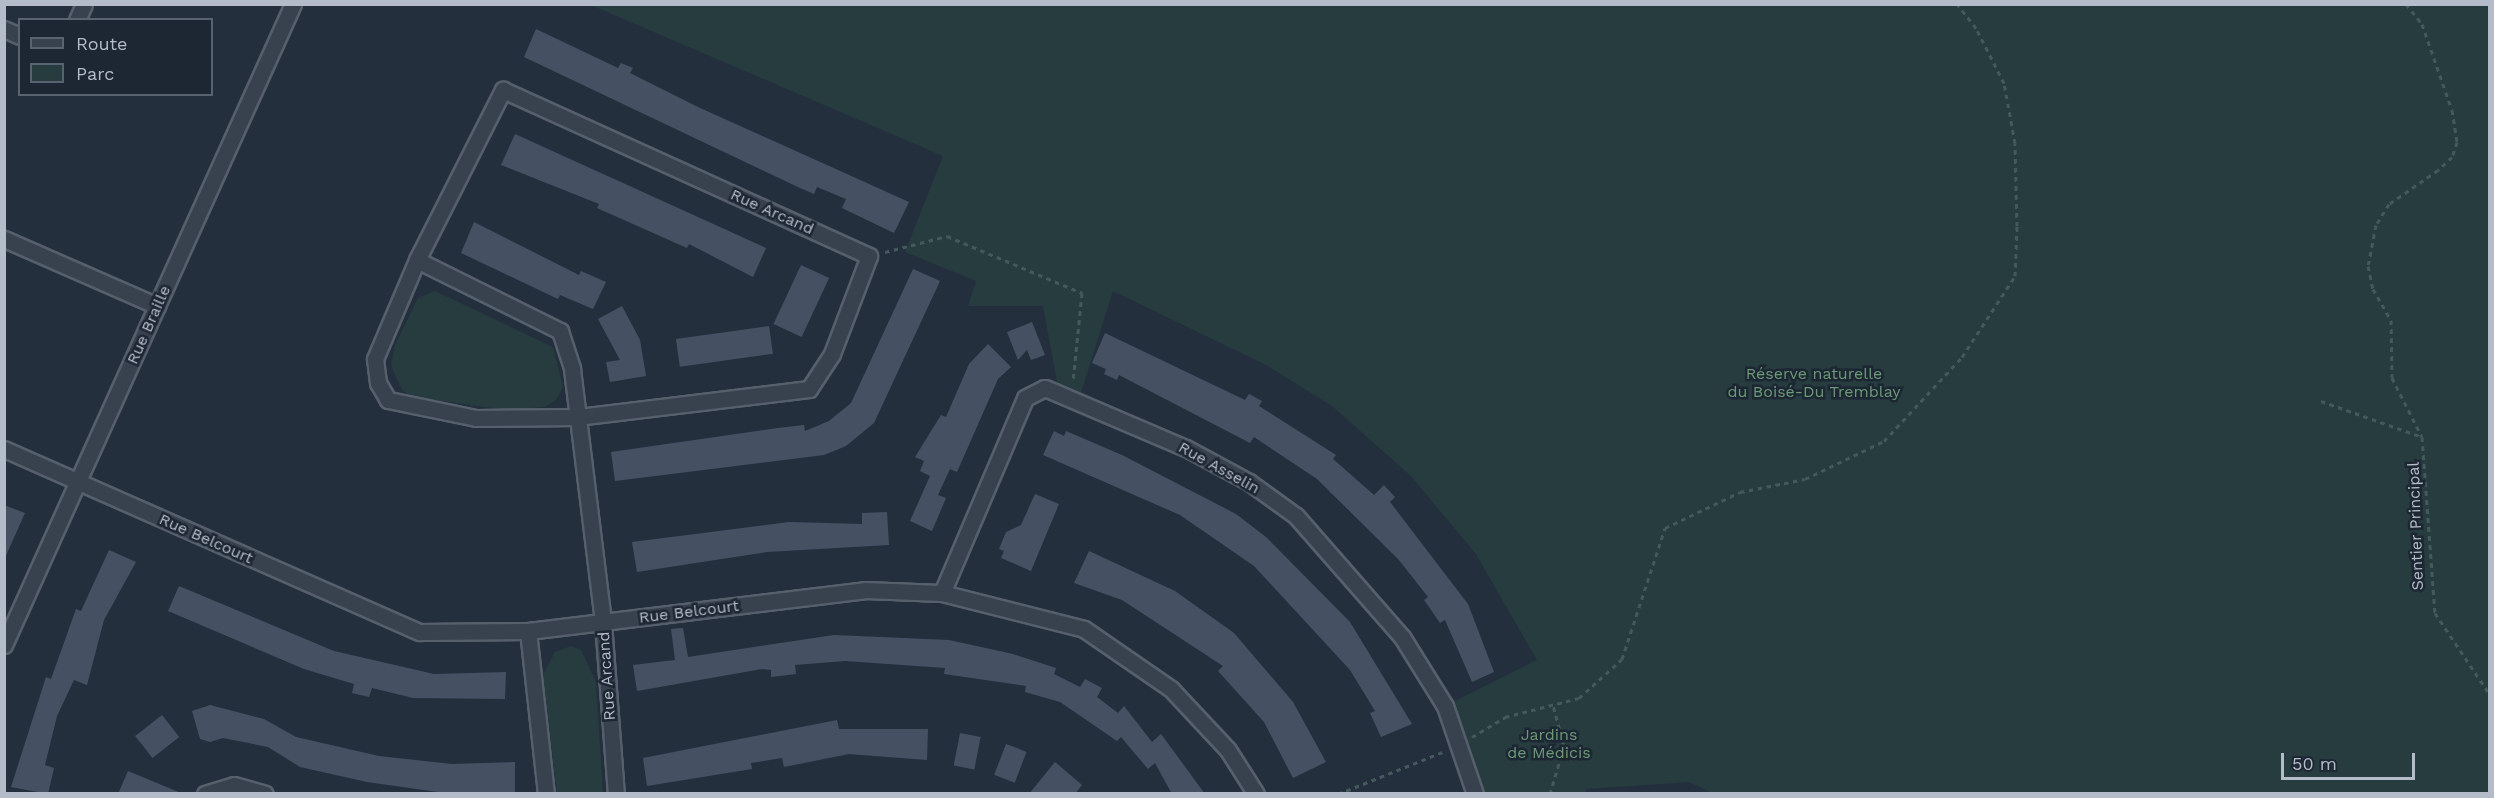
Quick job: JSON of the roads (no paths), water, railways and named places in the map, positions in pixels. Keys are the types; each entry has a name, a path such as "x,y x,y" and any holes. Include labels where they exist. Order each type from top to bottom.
{"street":[{"path":"78,18 84,4"},
{"name":"Rue Braille","path":"4,645 293,4"},
{"path":"4,29 18,35"},
{"name":"Rue Arcand","path":"502,90 869,256 832,354 808,389 577,417 476,418 388,400 378,383 375,359 417,260 502,90"},
{"path":"4,239 157,306"},
{"name":"Rue Arcand","path":"417,260 560,332 572,369 603,622 616,794"},
{"name":"Rue Asselin","path":"942,592 1024,398 1045,388 1186,448 1249,482 1296,516 1402,637 1445,706 1461,744 1474,794"},
{"name":"Rue Belcourt","path":"4,449 419,632 528,631 865,590 942,592 1084,629 1171,689 1228,750 1256,794"},
{"path":"528,631 546,794"},
{"path":"205,794 234,785 265,794"}],"park label":[{"name":"Réserve naturelle du Boisé-Du Tremblay","path":"1814,383"},
{"name":"Jardins de Médicis","path":"1549,744"}]}
